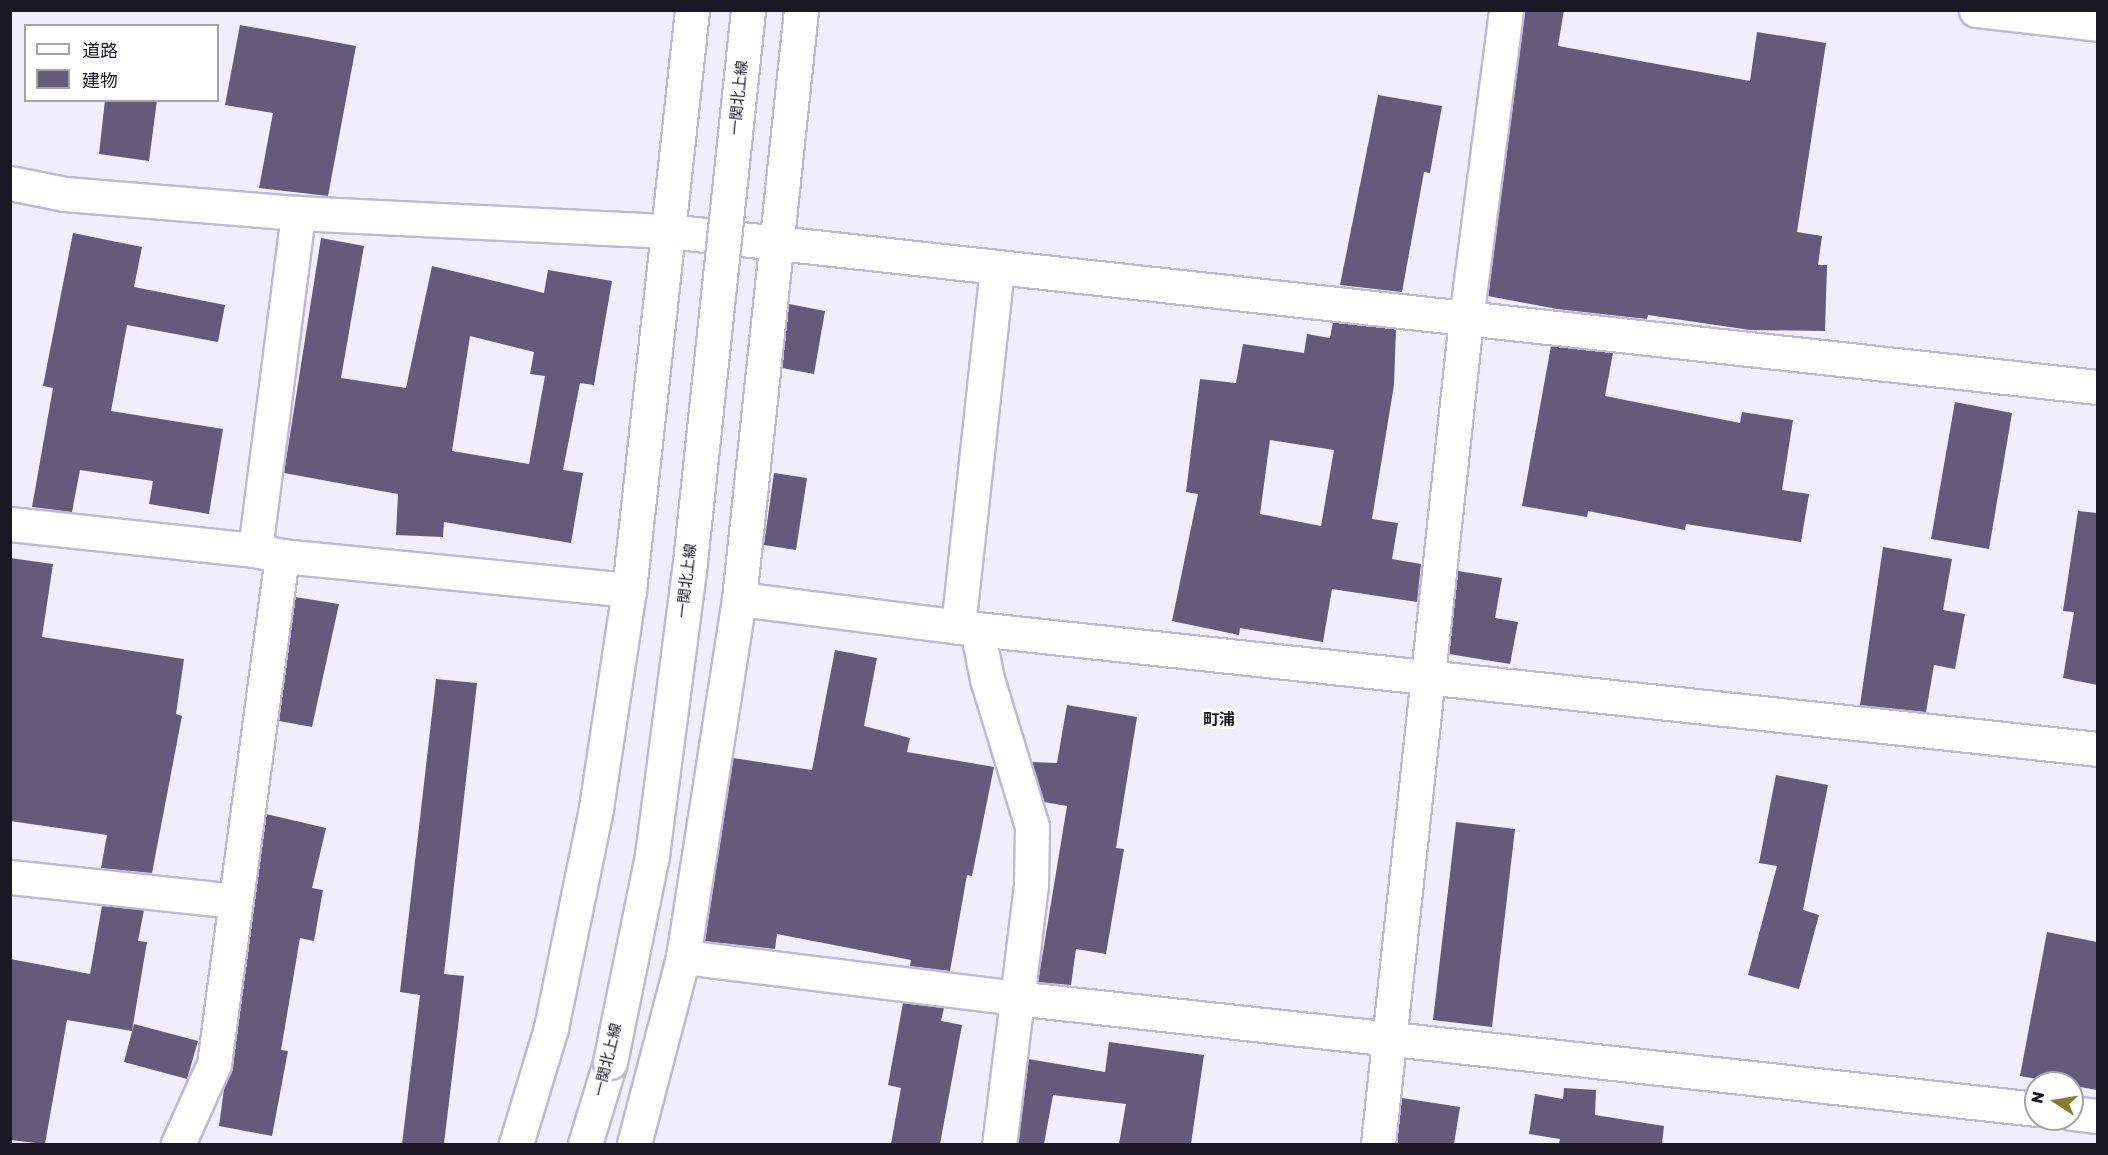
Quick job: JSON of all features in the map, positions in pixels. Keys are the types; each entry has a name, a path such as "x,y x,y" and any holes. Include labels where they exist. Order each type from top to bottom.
{"street":[{"path":"516,1144 551,1028 592,831 629,590 692,10"},
{"name":"一関北上線","path":"585,1144 610,1062 652,855 690,562 748,10"},
{"path":"634,1144 683,957 739,599 801,10"},
{"path":"1378,1144 1466,319 1506,10"},
{"path":"1976,10 2097,24"},
{"path":"10,183 65,194 298,213 668,231 2097,387"},
{"path":"178,1144 214,1064 235,901 298,213"},
{"path":"997,268 967,628 987,679 1032,826 1030,885 999,1144"},
{"path":"10,524 629,590"},
{"path":"739,599 967,628 2097,749"},
{"path":"10,877 235,901"},
{"path":"683,957 1015,998 1391,1036 2024,1108"}],"building":[{"path":"1524,10 1564,10 1558,46 1750,81 1757,32 1826,43 1797,232 1822,236 1818,265 1827,265 1825,331 1750,330 1648,315 1647,319 1557,309 1488,296"},
{"path":"240,25 356,46 328,196 259,188 273,113 225,105"},
{"path":"1378,95 1442,106 1430,173 1424,172 1402,292 1340,285"},
{"path":"105,102 157,102 149,161 99,154"},
{"path":"73,233 142,247 134,287 225,305 218,342 127,325 111,411 223,429 209,514 149,504 153,481 80,470 72,512 32,507 53,388 43,386"},
{"path":"321,238 364,246 341,378 406,388 432,266 544,293 548,270 612,281 594,385 580,383 563,470 583,473 571,543 444,522 443,537 396,535 398,494 284,473","holes":["470,336 534,352 530,374 545,376 529,464 452,451"]},
{"path":"789,304 825,311 814,374 782,368"},
{"path":"1333,322 1396,329 1394,385 1372,519 1398,523 1392,559 1421,564 1417,602 1332,589 1323,642 1240,628 1239,635 1172,621 1198,494 1186,492 1200,379 1236,383 1243,344 1304,353 1307,334 1330,338","holes":["1270,440 1334,450 1321,526 1260,514"]},
{"path":"1551,346 1613,353 1605,396 1740,423 1742,412 1793,420 1782,490 1809,494 1801,542 1686,524 1685,530 1588,511 1587,517 1522,506"},
{"path":"1955,402 2012,413 1989,549 1931,539"},
{"path":"774,473 807,478 796,550 764,545"},
{"path":"2078,511 2097,513 2097,685 2063,678 2074,612 2063,611"},
{"path":"1883,547 1952,559 1943,610 1965,614 1955,669 1934,665 1926,712 1860,705"},
{"path":"10,558 53,564 42,637 184,659 176,714 182,716 152,873 101,868 107,835 10,821"},
{"path":"1458,571 1502,578 1495,618 1518,622 1510,664 1449,654"},
{"path":"295,597 339,604 312,727 279,721"},
{"path":"835,650 877,658 864,726 910,738 907,752 994,767 972,876 967,875 950,971 910,966 911,960 777,934 775,949 705,941 733,758 812,770"},
{"path":"436,679 477,683 444,974 464,976 444,1144 402,1144 420,995 400,992"},
{"path":"1067,705 1137,717 1116,848 1124,849 1106,954 1076,949 1071,985 1038,982 1067,806 1044,802 1032,762 1057,763"},
{"path":"1776,775 1828,785 1803,910 1819,915 1799,989 1748,975 1777,866 1759,863"},
{"path":"266,814 326,828 312,888 323,890 314,941 300,938 281,1050 288,1051 272,1136 219,1126 224,1089 233,1066"},
{"path":"1456,822 1515,829 1492,1027 1433,1020"},
{"path":"102,906 144,910 138,941 147,942 132,1031 67,1020 45,1144 10,1140 10,959 90,974"},
{"path":"2047,932 2097,942 2097,1090 2084,1088 2084,1071 2024,1071 2024,1077 2020,1076"},
{"path":"903,1003 944,1008 941,1021 962,1025 940,1144 891,1144 901,1088 888,1085"},
{"path":"134,1024 198,1041 187,1079 124,1062"},
{"path":"1109,1042 1204,1055 1191,1144 1119,1144 1126,1104 1053,1095 1044,1144 1018,1144 1028,1059 1105,1072"},
{"path":"1564,1088 1596,1090 1595,1115 1664,1126 1662,1144 1559,1144 1560,1139 1529,1134 1535,1094 1563,1099"},
{"path":"1402,1098 1460,1107 1454,1144 1397,1144"}],"district":[{"name":"町浦","path":"1219,720"}]}
